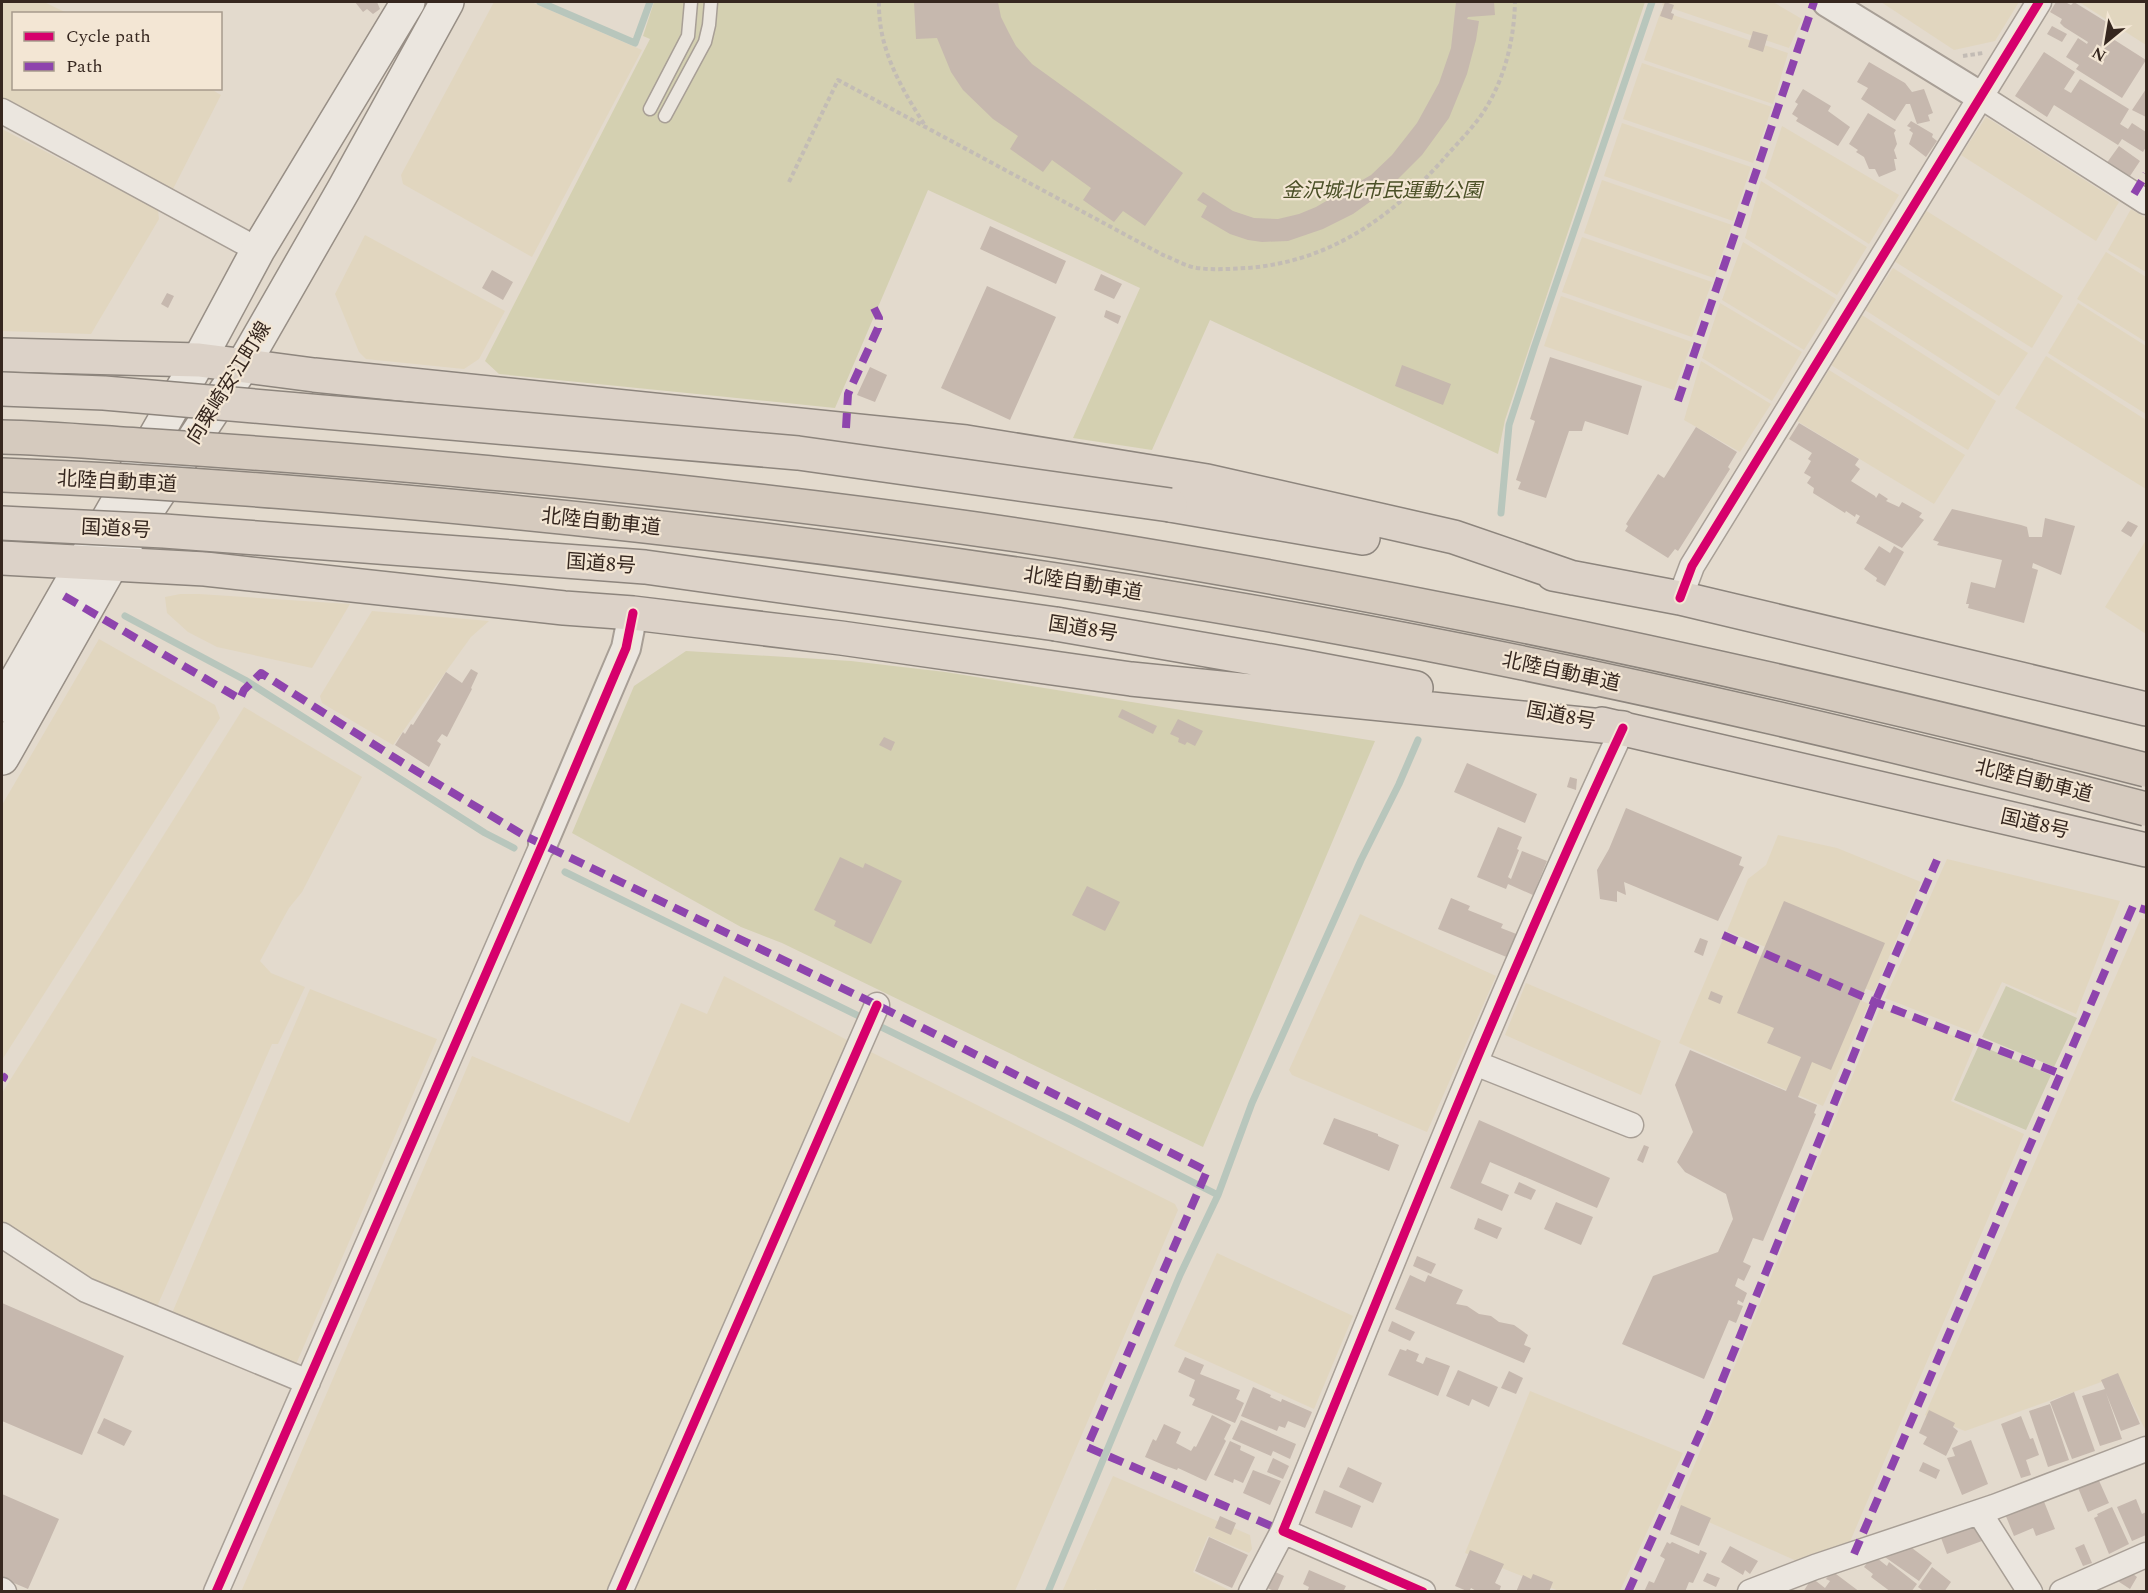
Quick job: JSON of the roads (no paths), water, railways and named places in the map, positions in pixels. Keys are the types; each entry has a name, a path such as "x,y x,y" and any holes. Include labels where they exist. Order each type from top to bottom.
{"highway":[{"path":"2,355 199,360 314,375 966,442 1207,481 1454,537 1573,578"},
{"path":"2,389 104,393 798,453 1170,505 1347,535 1680,598 2146,709"},
{"name":"北陸自動車道","path":"2,437 320,457 603,483 847,511 1085,545 1303,582 1559,632 1817,689 2146,770"},
{"name":"北陸自動車道","path":"2,475 318,494 598,521 841,549 1088,584 1318,623 1548,668 1807,725 2146,809"},
{"name":"国道8号","path":"2,523 176,532 645,567 1056,624 1300,666 1623,728 2146,850"},
{"path":"2,558 205,569 564,608 633,613 841,638 1131,679 1623,728"}],"main road":[{"name":"向粟崎安江町線","path":"2,758 96,564 199,360 258,250 408,2"},
{"name":"向粟崎安江町線","path":"2,705 40,639 243,365 344,189 447,2"}],"street":[{"path":"1827,2 2146,202"},
{"path":"1680,598 1692,567 2039,2"},
{"path":"2,111 258,250"},
{"path":"216,1592 543,843 626,648 633,613"},
{"path":"1251,1592 1283,1531 1475,1063 1576,829 1623,728"},
{"path":"620,1592 872,1017"},
{"path":"1475,1063 1631,1125"},
{"path":"2,1235 87,1290 308,1382"},
{"path":"1750,1592 1815,1567 2145,1454"},
{"path":"1979,1512 2030,1592"},
{"path":"1283,1531 1423,1592"},
{"path":"2062,1592 2146,1555"}],"lane":[{"path":"650,108 688,36 691,2"},
{"path":"665,116 705,42 711,2"}],"waterway":[{"path":"540,2 635,43 650,2"},
{"path":"1501,513 1509,425 1652,2"},
{"path":"125,616 245,680 485,833 514,848"},
{"path":"1048,1592 1180,1275 1218,1195 1252,1103 1361,860 1418,740"},
{"path":"565,872 1071,1120 1218,1195"}],"park label":[{"name":"金沢城北市民運動公園","path":"1382,191"}]}
